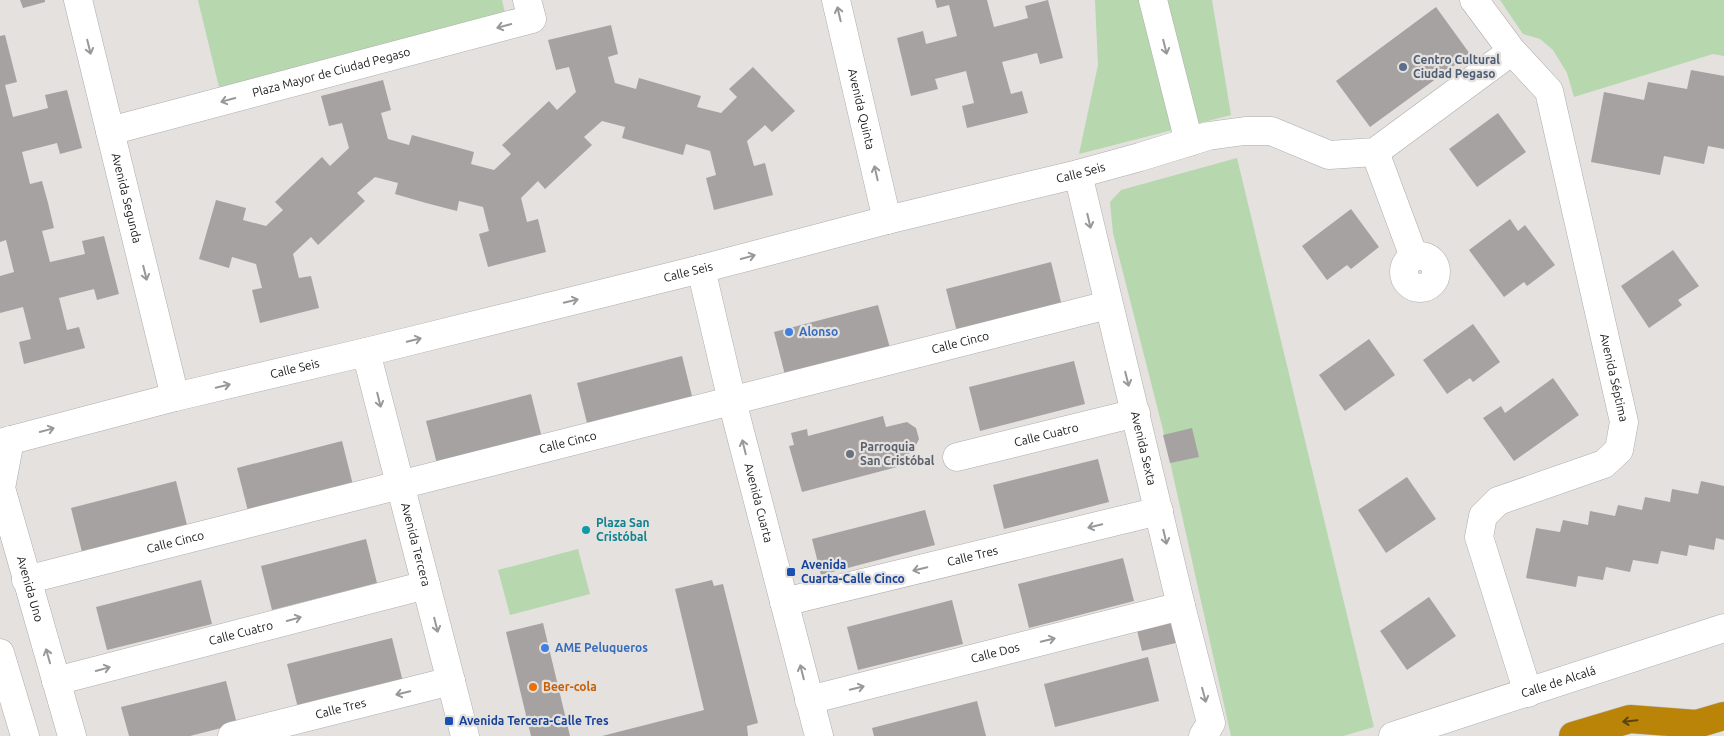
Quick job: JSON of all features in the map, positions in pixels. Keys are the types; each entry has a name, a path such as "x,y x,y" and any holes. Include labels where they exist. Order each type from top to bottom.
{"highway":[{"path":"1655,736 1724,716"},
{"path":"1573,736 1630,720 1696,724"}],"street":[{"name":"Avenida Segunda","path":"78,0 175,397"},
{"name":"Plaza Mayor de Ciudad Pegaso","path":"110,131 532,19 527,0"},
{"name":"Avenida Quinta","path":"836,0 887,220"},
{"path":"1153,0 1189,142"},
{"name":"Avenida Séptima","path":"1474,0 1512,51 1549,90 1624,422 1619,450 1604,464 1498,502 1484,516 1479,537 1528,693"},
{"path":"1414,257 1375,152 1512,51"},
{"name":"Calle Seis","path":"5,442 175,397 366,352 701,269 887,220 1078,174 1220,134 1244,131 1271,131 1329,155 1375,152"},
{"name":"Avenida Sexta","path":"1078,174 1159,511 1207,729"},
{"name":"Avenida Cuarta","path":"701,269 732,401 818,736"},
{"name":"Calle Cinco","path":"26,580 1108,305"},
{"name":"Avenida Tercera","path":"366,352 465,736"},
{"name":"Calle Cuatro","path":"957,457 1136,414"},
{"name":"Avenida Uno","path":"5,442 1,488 72,736"},
{"name":"Calle Tres","path":"784,602 1159,511"},
{"name":"Calle Cuatro","path":"56,681 426,584"},
{"name":"Calle Dos","path":"809,700 1181,606"},
{"name":"Calle de Alcalá","path":"1393,736 1724,628"},
{"path":"0,653 25,736"},
{"name":"Calle Tres","path":"232,736 451,681"}],"green space":[{"path":"198,0 502,0 506,17 219,87"},
{"path":"1095,0 1212,0 1231,115 1079,154 1098,65"},
{"path":"1500,0 1724,0 1724,56 1713,54 1574,97 1567,73 1553,50 1540,39 1523,34"},
{"path":"1237,158 1374,727 1343,736 1231,736 1163,430 1113,233 1110,202 1121,190"},
{"path":"578,549 590,594 510,615 498,570"}],"building":[{"path":"20,0 45,0 45,2 23,8"},
{"path":"935,0 987,0 994,27 1028,18 1025,6 1048,0 1063,58 1040,64 1037,53 1002,62 1011,94 1022,91 1028,113 967,128 962,106 974,103 966,71 935,79 938,89 911,96 897,38 923,31 926,44 957,36 949,5 937,8"},
{"name":"Centro Cultural Ciudad Pegaso","path":"1436,7 1470,54 1370,127 1336,81"},
{"path":"611,25 618,54 608,57 615,83 636,89 639,78 701,96 697,107 721,113 737,97 729,89 753,67 795,111 772,132 765,125 747,141 754,166 765,163 773,195 714,210 706,178 716,175 710,151 686,144 683,155 654,147 622,138 625,127 602,121 584,137 592,145 545,189 538,181 521,198 527,222 538,219 546,252 488,267 479,234 489,231 483,207 459,201 457,211 426,203 395,194 398,183 375,177 357,193 365,201 318,245 311,237 293,254 299,278 311,276 319,308 260,323 252,290 262,288 256,264 232,257 229,268 199,259 216,200 246,208 243,220 266,226 283,210 275,202 322,157 330,166 349,148 342,123 329,126 321,96 383,80 391,110 381,113 388,139 409,145 412,135 474,152 471,164 494,170 511,154 502,145 549,101 557,110 576,92 569,67 556,70 548,40"},
{"path":"5,35 17,82 5,85 13,117 48,108 45,95 67,90 82,148 60,154 57,143 22,152 30,184 42,181 48,203 54,228 42,231 50,262 85,254 82,241 104,236 119,294 97,300 94,289 59,298 67,330 79,327 85,348 24,364 19,342 31,339 23,307 0,313 0,276 14,272 6,240 0,242 0,36"},
{"path":"1691,70 1724,76 1724,149 1708,146 1704,164 1664,156 1660,175 1591,162 1604,92 1644,100 1648,82 1687,89"},
{"path":"1498,113 1526,152 1477,187 1449,149"},
{"path":"1351,209 1379,247 1351,269 1347,265 1327,280 1302,246"},
{"path":"1510,219 1518,231 1525,225 1555,265 1527,286 1524,282 1504,297 1469,250"},
{"path":"1673,250 1699,286 1678,300 1682,305 1649,328 1621,286"},
{"path":"1051,262 1062,306 957,332 946,289"},
{"path":"878,305 890,348 785,375 774,332"},
{"path":"1473,324 1500,362 1473,382 1470,378 1447,394 1423,360"},
{"path":"1369,339 1395,375 1345,411 1319,375"},
{"path":"682,356 693,400 588,427 577,383"},
{"path":"1074,361 1085,404 980,431 969,387"},
{"path":"1553,378 1579,415 1514,461 1483,418 1501,406 1505,413"},
{"path":"531,394 542,438 437,464 426,421"},
{"name":"Parroquia San Cristóbal","path":"883,416 886,427 907,422 916,428 919,439 914,449 908,451 910,457 895,461 897,467 802,492 789,446 794,445 791,433 807,429 808,436"},
{"path":"1192,428 1199,457 1170,463 1163,435"},
{"path":"342,441 353,485 248,511 237,468"},
{"path":"1098,459 1109,502 1004,529 993,485"},
{"path":"1407,477 1436,519 1386,553 1358,510"},
{"path":"176,481 187,525 82,552 71,508"},
{"path":"1701,481 1724,486 1724,540 1716,538 1714,550 1689,545 1687,556 1661,551 1658,564 1633,560 1630,572 1606,567 1603,580 1578,576 1576,587 1526,578 1536,528 1560,532 1563,520 1588,525 1590,511 1615,516 1618,505 1642,510 1645,497 1670,502 1672,489 1698,494"},
{"path":"925,510 935,545 821,575 812,539"},
{"path":"366,539 377,583 272,610 261,566"},
{"path":"1123,558 1134,601 1029,628 1018,584"},
{"path":"201,580 212,624 107,650 96,607"},
{"path":"712,580 714,586 723,584 758,723 747,726 748,736 602,736 704,710 675,589"},
{"path":"1429,597 1456,636 1407,670 1380,631"},
{"path":"952,600 963,644 858,670 847,627"},
{"path":"1173,617 1180,642 1142,651 1136,626"},
{"path":"543,623 570,736 531,736 506,632"},
{"path":"392,638 403,682 298,708 287,664"},
{"path":"1148,657 1159,701 1055,727 1044,684"},
{"path":"226,681 237,724 190,736 129,736 121,707"},
{"path":"977,701 986,736 874,736 872,728"}],"place":[{"name":"Centro Cultural Ciudad Pegaso","path":"1403,67"},
{"name":"Alonso","path":"789,332"},
{"name":"Parroquia San Cristóbal","path":"850,454"},
{"name":"Plaza San Cristóbal","path":"586,530"},
{"name":"Avenida Cuarta-Calle Cinco","path":"791,572"},
{"name":"AME Peluqueros","path":"545,648"},
{"name":"Beer-cola","path":"533,687"},
{"name":"Avenida Tercera-Calle Tres","path":"449,721"}]}
